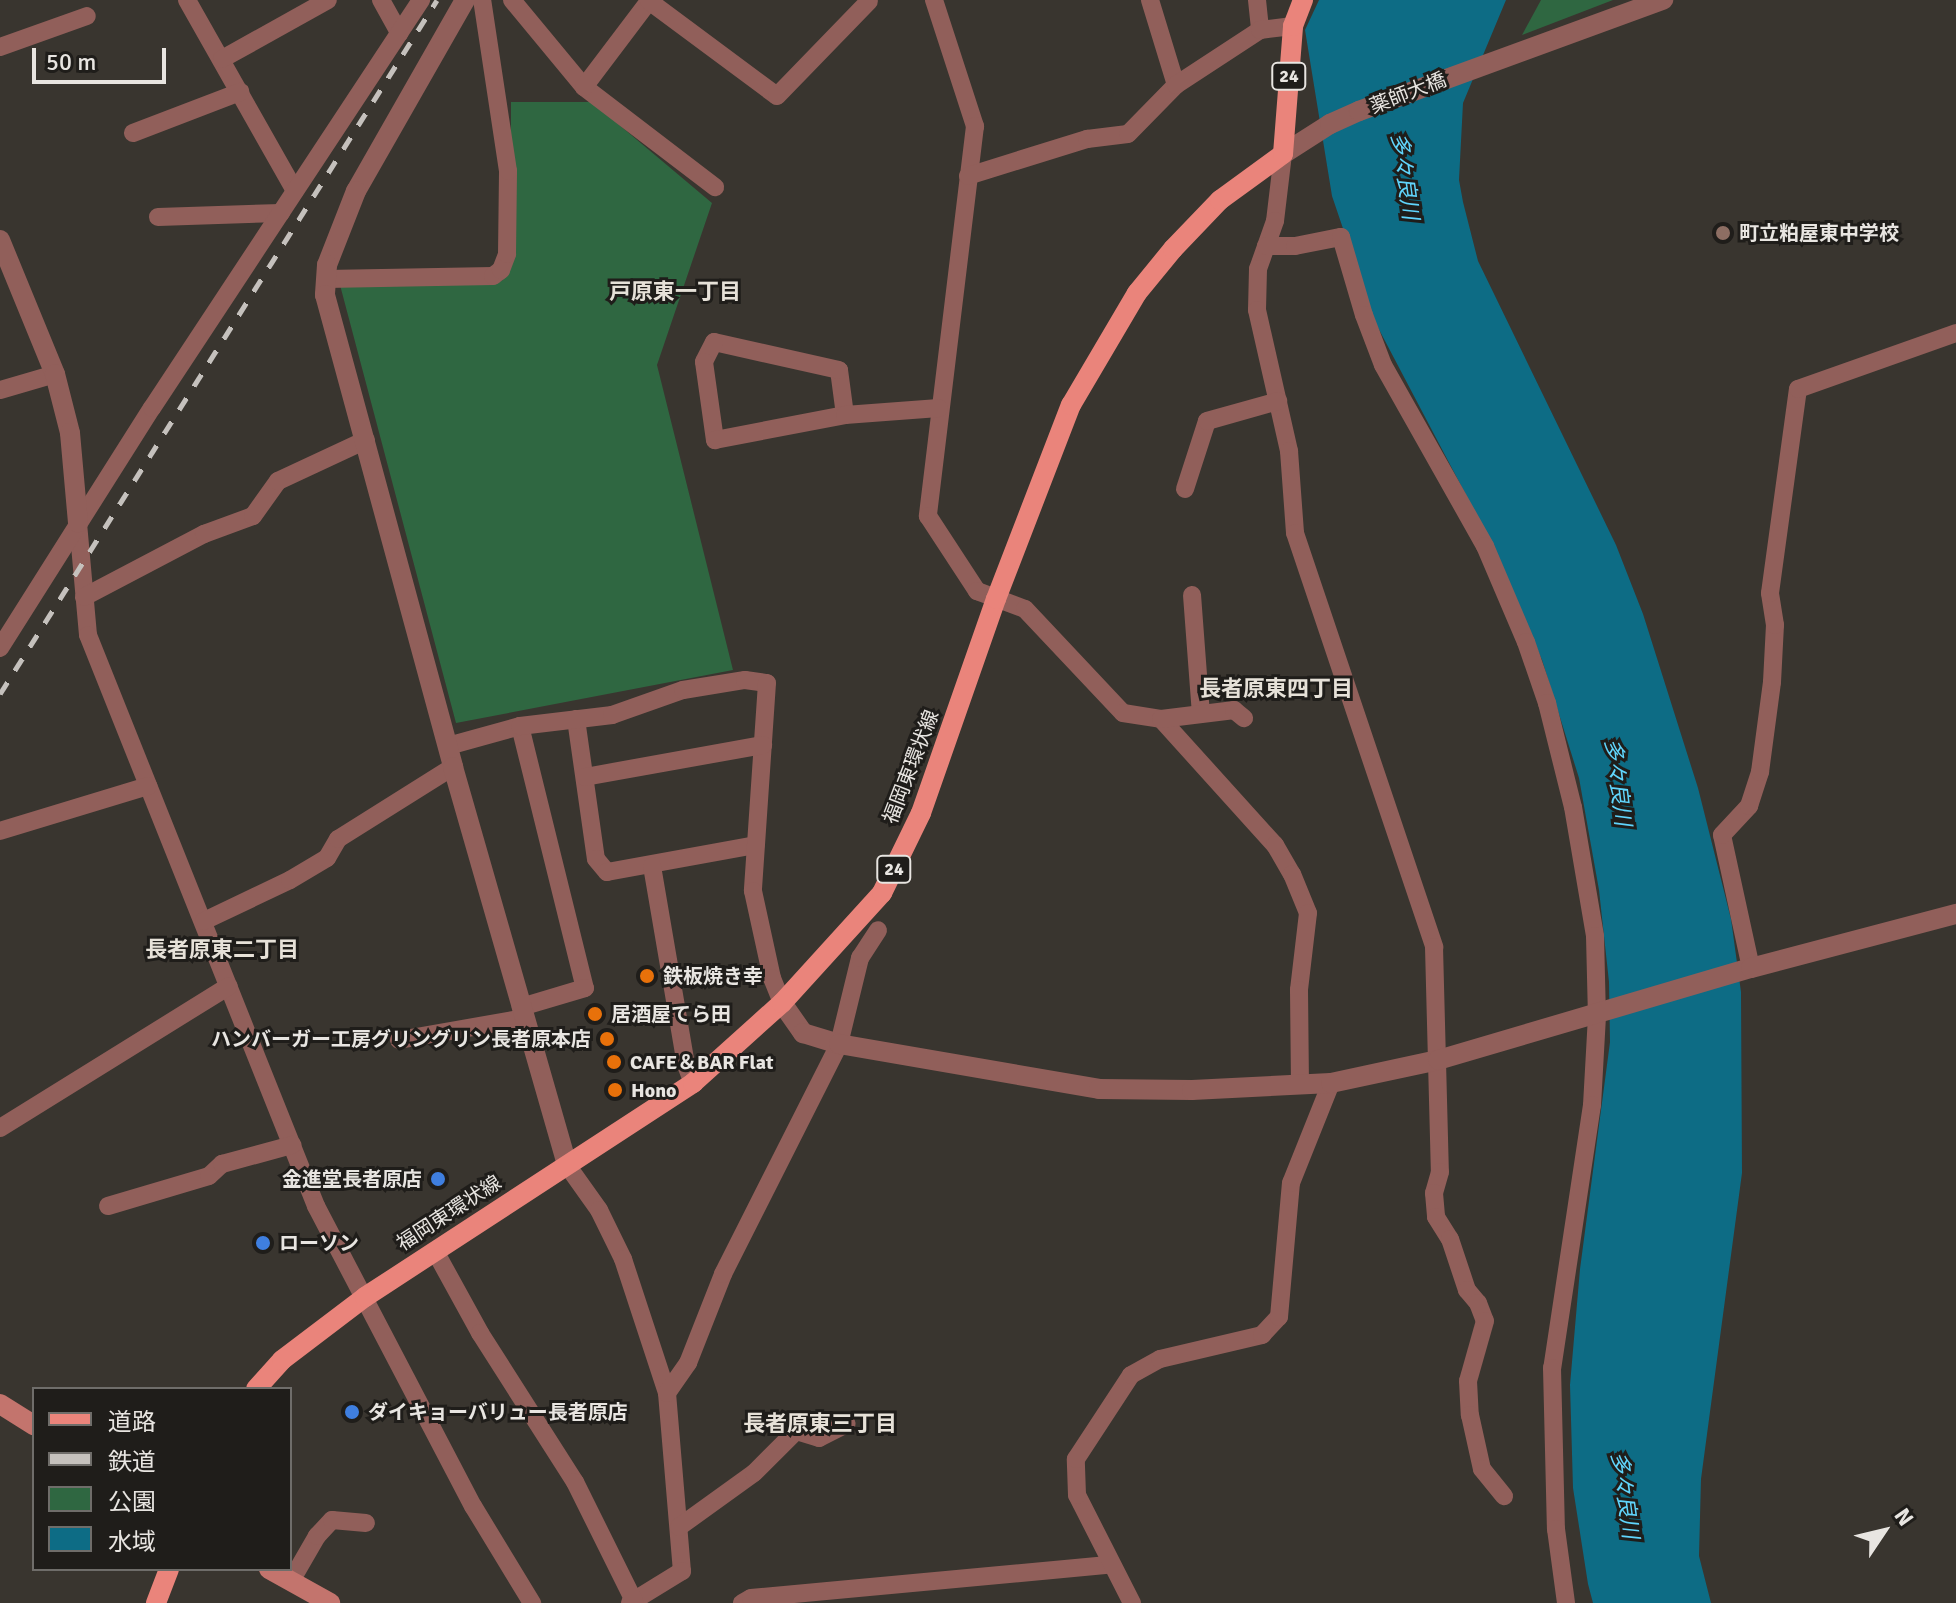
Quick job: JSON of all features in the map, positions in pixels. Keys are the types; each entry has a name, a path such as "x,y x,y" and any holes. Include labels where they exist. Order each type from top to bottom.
{"main road":[{"name":"24","path":"1283,154 1293,26 1303,0"},
{"name":"福岡東環状線","path":"258,1387 282,1360 365,1297 693,1083 782,1003 882,893 921,813 996,599 1071,405 1137,293 1220,200 1283,154"},
{"path":"0,1404 32,1424"},
{"path":"156,1603 168,1571"},
{"path":"273,1571 330,1603"}],"street":[{"path":"187,0 295,191"},
{"path":"222,59 328,0"},
{"path":"381,0 399,33"},
{"path":"0,648 78,523 421,0"},
{"path":"435,1251 480,1333 575,1482 632,1602 682,1571 667,1393 623,1259 599,1210 567,1165 453,767 325,295 339,227 356,191 465,0"},
{"path":"326,279 493,276 501,270 507,254 508,171 482,0"},
{"path":"512,0 584,87 715,187"},
{"path":"584,87 649,1 777,96 869,0 880,3 889,0"},
{"path":"934,0 975,126 928,516 977,591 1025,609 1123,713 1161,719 1234,710 1244,718"},
{"path":"1150,0 1176,85"},
{"path":"1257,0 1260,30"},
{"name":"薬師大橋","path":"1283,154 1314,133 1359,111 1663,0"},
{"path":"0,47 87,16"},
{"path":"968,176 1087,139 1128,134 1176,85 1260,30 1293,26"},
{"path":"133,133 240,92"},
{"path":"1283,154 1275,221 1258,269 1257,310 1289,451 1295,533 1434,947 1440,1172 1434,1193 1436,1217 1450,1239 1467,1290 1478,1303 1485,1321 1468,1381 1470,1415 1482,1469 1504,1496"},
{"path":"158,217 281,213"},
{"path":"1266,246 1295,246 1341,237 1364,315 1383,365 1485,546 1547,703 1573,807 1595,936 1597,1016 1592,1105 1552,1368 1556,1529 1566,1603"},
{"path":"0,240 55,374 70,433 88,635 316,1206 473,1506 532,1603"},
{"path":"1751,968 1722,835 1749,806 1760,772 1772,682 1775,625 1770,593 1798,389 1956,333"},
{"path":"845,415 839,370 714,342 704,362 715,440 845,415 939,408"},
{"path":"0,390 55,374"},
{"path":"1185,489 1207,421 1278,401"},
{"path":"84,597 204,534 253,516 278,481 366,440"},
{"path":"1192,595 1201,714"},
{"path":"448,746 520,726 612,715 683,690 745,680 767,683 753,891 772,978 782,1003 803,1033 839,1044 1099,1089 1192,1090 1331,1083 1438,1060 1597,1016 1751,968 1956,914"},
{"path":"576,719 596,859 607,872 756,845"},
{"path":"1161,719 1275,845 1292,874 1308,913 1299,990 1300,1085"},
{"path":"399,1040 523,1013 585,988 520,726"},
{"path":"585,777 763,745"},
{"path":"204,921 327,858 338,839 453,767"},
{"path":"0,831 148,786"},
{"path":"652,866 686,1065 693,1083"},
{"path":"667,1393 688,1363 723,1274 839,1044 860,958 878,930"},
{"path":"0,1128 229,986"},
{"path":"1132,1603 1077,1495 1076,1459 1131,1375 1160,1359 1262,1335 1279,1317 1291,1183 1331,1083"},
{"path":"108,1206 209,1176 222,1164 292,1145"},
{"path":"679,1527 754,1473 796,1431 819,1438 847,1424"},
{"path":"291,1581 317,1536 332,1520 366,1523"},
{"path":"742,1603 751,1598 1110,1565"}],"green space":[{"path":"1541,0 1613,0 1522,35"},
{"path":"511,102 592,102 712,203 657,365 733,670 456,723 340,285 502,281 511,259"}],"water":[{"name":"多々良川","path":"1319,0 1506,0 1463,103 1459,180 1463,202 1478,261 1616,545 1643,614 1698,788 1731,919 1741,992 1742,1173 1701,1479 1699,1556 1711,1603 1593,1603 1588,1584 1573,1488 1570,1385 1580,1269 1610,1042 1609,982 1599,890 1579,778 1542,660 1496,552 1374,320 1332,196 1305,30"}],"railway":[{"path":"0,694 437,0"}],"place":[{"name":"町立粕屋東中学校","path":"1723,233"},
{"name":"鉄板焼き幸","path":"647,976"},
{"name":"居酒屋てら田","path":"595,1014"},
{"name":"ハンバーガー工房グリングリン長者原本店","path":"607,1039"},
{"name":"CAFE＆BAR Flat","path":"614,1062"},
{"name":"Hono","path":"615,1090"},
{"name":"金進堂長者原店","path":"438,1179"},
{"name":"ローソン","path":"263,1243"},
{"name":"ダイキョーバリュー長者原店","path":"352,1412"}],"district":[{"name":"戸原東一丁目","path":"675,292"},
{"name":"長者原東四丁目","path":"1276,689"},
{"name":"長者原東二丁目","path":"222,950"},
{"name":"長者原東三丁目","path":"820,1424"}]}
